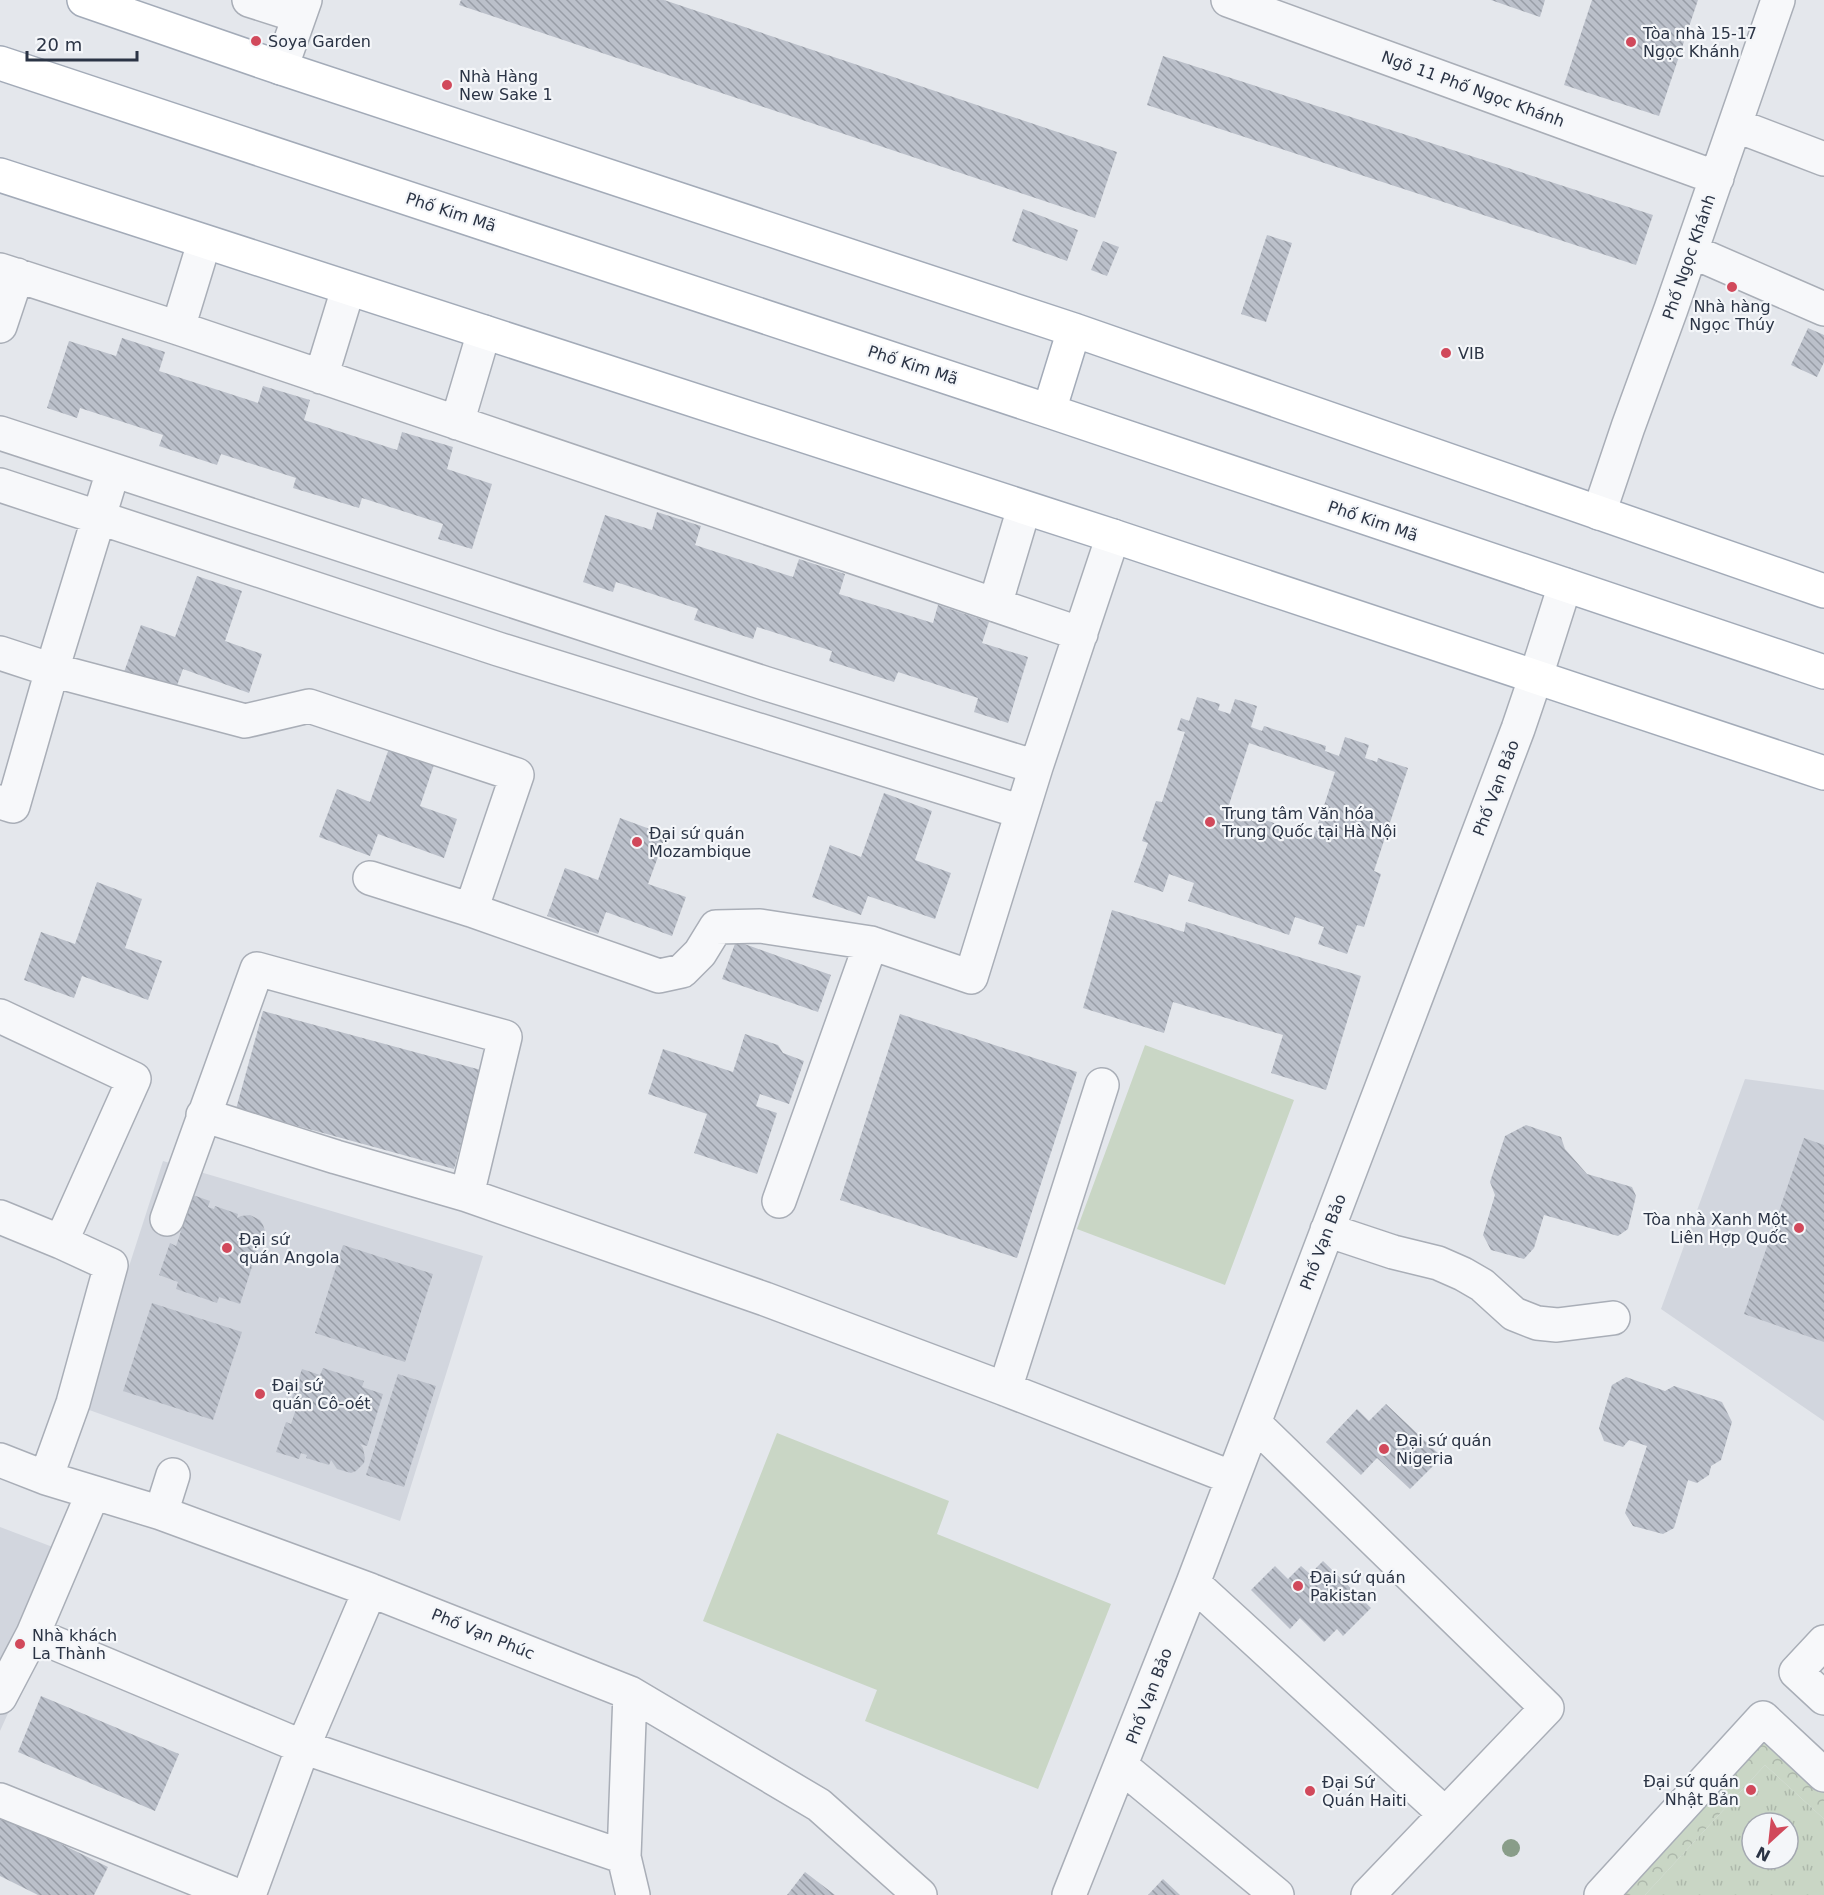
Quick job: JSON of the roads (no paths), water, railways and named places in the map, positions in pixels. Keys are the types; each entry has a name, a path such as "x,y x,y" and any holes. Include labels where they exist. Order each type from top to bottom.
{"main road":[{"path":"84,0 281,68 1074,330 1824,591"},
{"name":"Phố Kim Mã","path":"0,63 1049,411 1824,672"},
{"path":"0,176 1113,536 1824,773"},
{"path":"1049,411 1074,330"}],"street":[{"path":"249,0 302,8 281,68"},
{"name":"Ngõ 11 Phố Ngọc Khánh","path":"1228,0 1717,178"},
{"name":"Phố Ngọc Khánh","path":"1599,513 1778,0"},
{"path":"1735,125 1824,159"},
{"path":"178,328 204,243"},
{"path":"1691,251 1824,309"},
{"path":"0,326 8,273 178,328 1081,634"},
{"path":"321,377 348,289"},
{"path":"457,423 484,332"},
{"path":"0,433 767,684 1036,767"},
{"path":"0,802 13,806 113,471"},
{"path":"0,485 498,649 1022,812"},
{"path":"995,604 1024,508"},
{"path":"370,878 471,910 659,976 682,971 700,953 717,927 760,926 871,943 971,977 1036,767 1113,536"},
{"name":"Phố Vạn Bảo","path":"1069,1895 1254,1423 1536,676 1565,585"},
{"path":"498,649 512,600"},
{"path":"0,652 52,670 245,721 309,706 517,774 471,910"},
{"path":"755,729 767,684"},
{"path":"778,1201 871,943"},
{"path":"167,1219 257,969 505,1036 467,1195"},
{"path":"0,1017 134,1079 61,1242"},
{"path":"1005,1389 1101,1085"},
{"path":"203,1115 467,1195 765,1299 1233,1478"},
{"path":"0,1216 111,1265 73,1403 46,1478"},
{"path":"1327,1230 1393,1252 1438,1263 1463,1274 1482,1285 1514,1314 1538,1323 1557,1325 1613,1318"},
{"path":"1254,1423 1547,1708 1368,1895"},
{"name":"Phố Vạn Phúc","path":"0,1460 46,1478 161,1513 370,1590 630,1693 819,1805 920,1895"},
{"path":"161,1513 173,1475"},
{"path":"0,1697 33,1634 93,1493"},
{"path":"1193,1583 1445,1814"},
{"path":"249,1895 303,1747 370,1590"},
{"path":"33,1634 303,1747 624,1857"},
{"path":"1824,1642 1796,1672 1824,1698"},
{"path":"630,1693 624,1857 633,1895"},
{"path":"1601,1895 1763,1718 1824,1775"},
{"path":"1121,1766 1277,1895"},
{"path":"0,1800 236,1895"}],"place":[{"name":"Soya Garden","path":"256,41"},
{"name":"Tòa nhà 15-17 Ngọc Khánh","path":"1631,42"},
{"name":"Nhà Hàng New Sake 1","path":"447,85"},
{"name":"Nhà hàng Ngọc Thúy","path":"1732,287"},
{"name":"VIB","path":"1446,353"},
{"name":"Trung tâm Văn hóa Trung Quốc tại Hà Nội","path":"1210,822"},
{"name":"Đại sứ quán Mozambique","path":"637,842"},
{"name":"Tòa nhà Xanh Một Liên Hợp Quốc","path":"1799,1228"},
{"name":"Đại sứ quán Angola","path":"227,1248"},
{"name":"Đại sứ quán Cô-oét","path":"260,1394"},
{"name":"Đại sứ quán Nigeria","path":"1384,1449"},
{"name":"Đại sứ quán Pakistan","path":"1298,1586"},
{"name":"Nhà khách La Thành","path":"20,1644"},
{"name":"Đại sứ quán Nhật Bản","path":"1751,1790"},
{"name":"Đại Sứ Quán Haiti","path":"1310,1791"}]}
